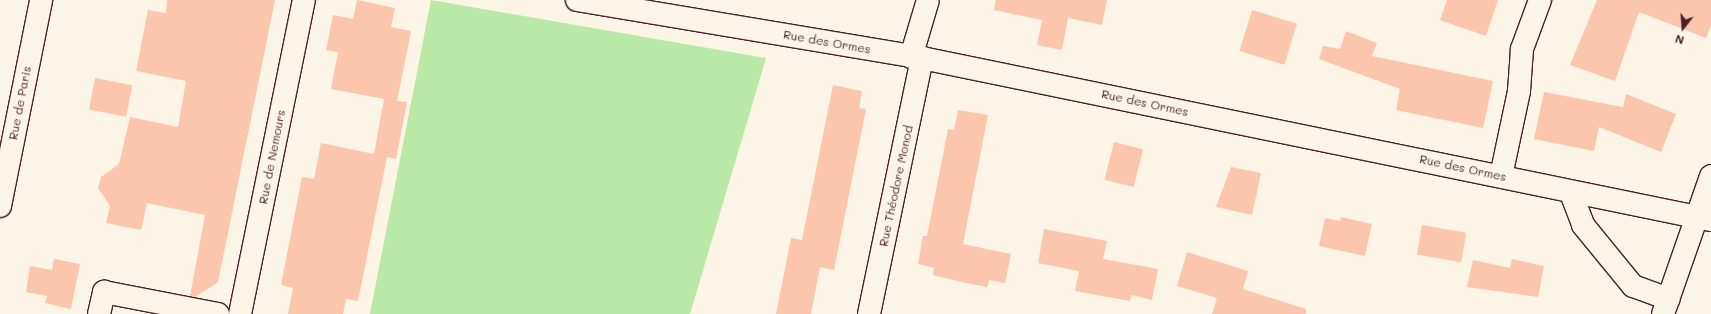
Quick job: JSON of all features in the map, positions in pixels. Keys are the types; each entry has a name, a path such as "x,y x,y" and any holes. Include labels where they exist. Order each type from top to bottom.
{"street":[{"name":"Rue de Paris","path":"0,206 8,122 41,0"},
{"name":"Rue de Nemours","path":"240,314 304,0"},
{"name":"Rue des Ormes","path":"577,0 917,57 1501,176 1570,193 1704,218"},
{"name":"Rue Théodore Monod","path":"869,314 928,0"},
{"path":"1501,176 1519,91 1522,49 1540,0"},
{"path":"1570,193 1584,225 1633,286 1666,306 1704,218 1711,176"},
{"path":"99,314 104,292 218,314"}],"green space":[{"path":"431,0 766,58 690,314 370,314"}],"building":[{"path":"167,0 275,0 218,282 195,297 190,296 205,215 147,203 141,230 106,223 110,206 98,188 101,177 119,164 130,117 178,127 186,81 136,71 148,10 166,13"},
{"path":"357,0 395,8 391,27 411,31 397,101 407,102 396,159 387,157 358,301 346,299 343,314 288,314 293,288 281,285 302,177 314,179 321,143 374,154 384,99 331,89 338,52 326,50 333,15 353,19"},
{"path":"996,0 1107,0 1102,25 1068,18 1062,50 1037,45 1042,20 994,10"},
{"path":"1447,0 1498,0 1486,36 1440,20"},
{"path":"1597,0 1711,0 1711,25 1706,38 1639,12 1615,81 1570,65"},
{"path":"1252,10 1297,24 1284,65 1239,51"},
{"path":"1346,31 1377,43 1372,56 1493,81 1483,128 1396,110 1400,89 1319,59 1323,46 1340,49"},
{"path":"95,78 132,85 126,117 89,109"},
{"path":"833,85 862,91 859,108 866,109 834,270 820,267 811,314 776,314 791,238 802,240"},
{"path":"1544,92 1623,107 1626,94 1676,114 1661,152 1599,127 1594,151 1534,139"},
{"path":"958,110 988,115 963,244 1011,254 1005,283 989,280 987,287 933,275 934,268 918,264 923,236 927,236 948,129 954,130"},
{"path":"1114,142 1143,149 1134,187 1105,180"},
{"path":"1231,167 1261,173 1252,215 1216,207"},
{"path":"1341,217 1372,224 1365,256 1319,246 1325,218 1340,221"},
{"path":"1422,225 1466,233 1461,262 1417,255"},
{"path":"1044,229 1107,241 1103,259 1158,269 1152,300 1132,295 1130,301 1075,291 1079,271 1038,263"},
{"path":"1187,252 1248,271 1243,289 1306,309 1306,314 1212,314 1217,298 1177,286"},
{"path":"54,259 80,264 71,309 45,303 47,296 26,292 30,266 52,270"},
{"path":"1512,259 1544,266 1538,297 1467,287 1473,260 1510,268"}]}
